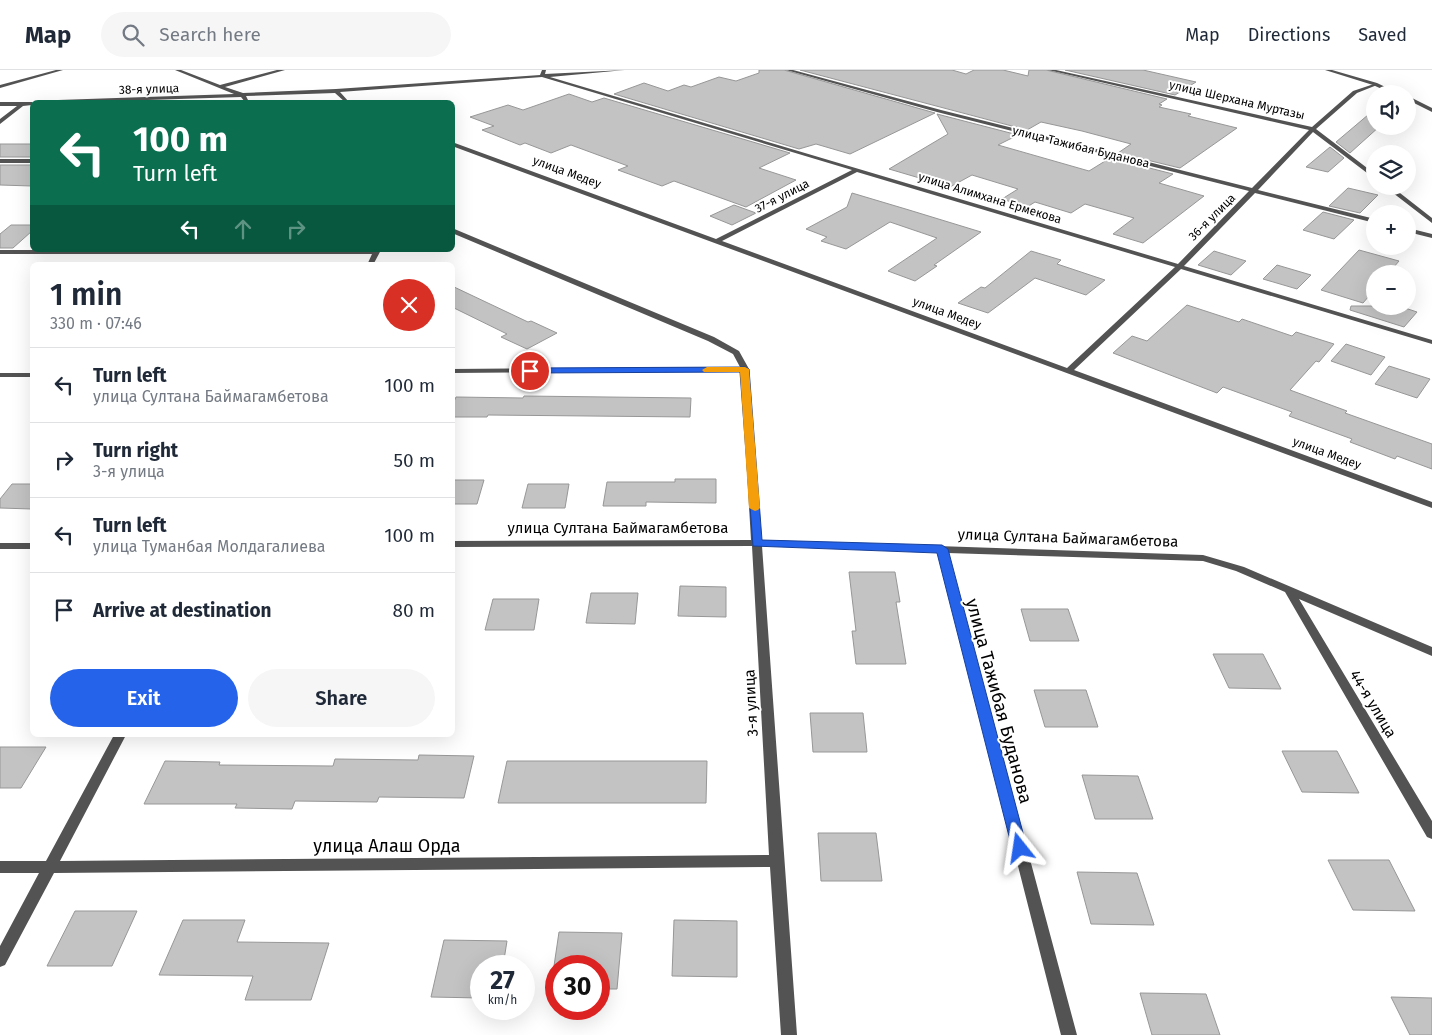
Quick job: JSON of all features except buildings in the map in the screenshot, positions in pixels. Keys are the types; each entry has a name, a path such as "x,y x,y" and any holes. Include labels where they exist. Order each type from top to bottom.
{"street":[{"path":"0,87 61,70"},
{"path":"177,70 222,86 242,95 246,100"},
{"path":"222,86 283,70"},
{"name":"38-я улица","path":"111,100 336,91 543,73 623,70"},
{"name":"улица Тажибая Буданова","path":"788,70 949,114 1366,219"},
{"name":"улица Шерхана Муртазы","path":"1050,70 1313,129 1366,170"},
{"path":"1327,70 1375,84"},
{"name":"улица Алимхана Ермекова","path":"543,73 857,170 1432,342"},
{"name":"36-я улица","path":"1068,371 1180,266 1313,129 1355,92 1375,84"},
{"path":"336,91 345,100"},
{"path":"1416,102 1432,110"},
{"path":"0,104 30,104"},
{"path":"0,122 22,104"},
{"name":"улица Медеу","path":"455,145 1432,505"},
{"path":"0,161 30,161"},
{"name":"37-я улица","path":"716,241 857,170"},
{"path":"1399,195 1432,221"},
{"path":"455,231 711,339 736,353 745,369 455,371"},
{"path":"1416,232 1432,236"},
{"path":"0,252 30,252"},
{"name":"3-я улица","path":"745,369 775,861 789,1035"},
{"path":"0,375 30,375"},
{"name":"улица Султана Баймагамбетова","path":"455,544 757,543 1204,558 1240,569 1289,591"},
{"path":"0,546 30,546"},
{"name":"улица Тажибая Буданова","path":"942,549 1069,1035"},
{"path":"1289,591 1432,652"},
{"name":"44-я улица","path":"1289,591 1432,833"},
{"path":"0,960 119,737"},
{"name":"улица Алаш Орда","path":"0,867 775,861"}],"slow traffic":[{"path":"707,370 745,369 755,508"}],"route":[{"path":"530,371 745,369 757,543 942,549 1020,848"}]}
